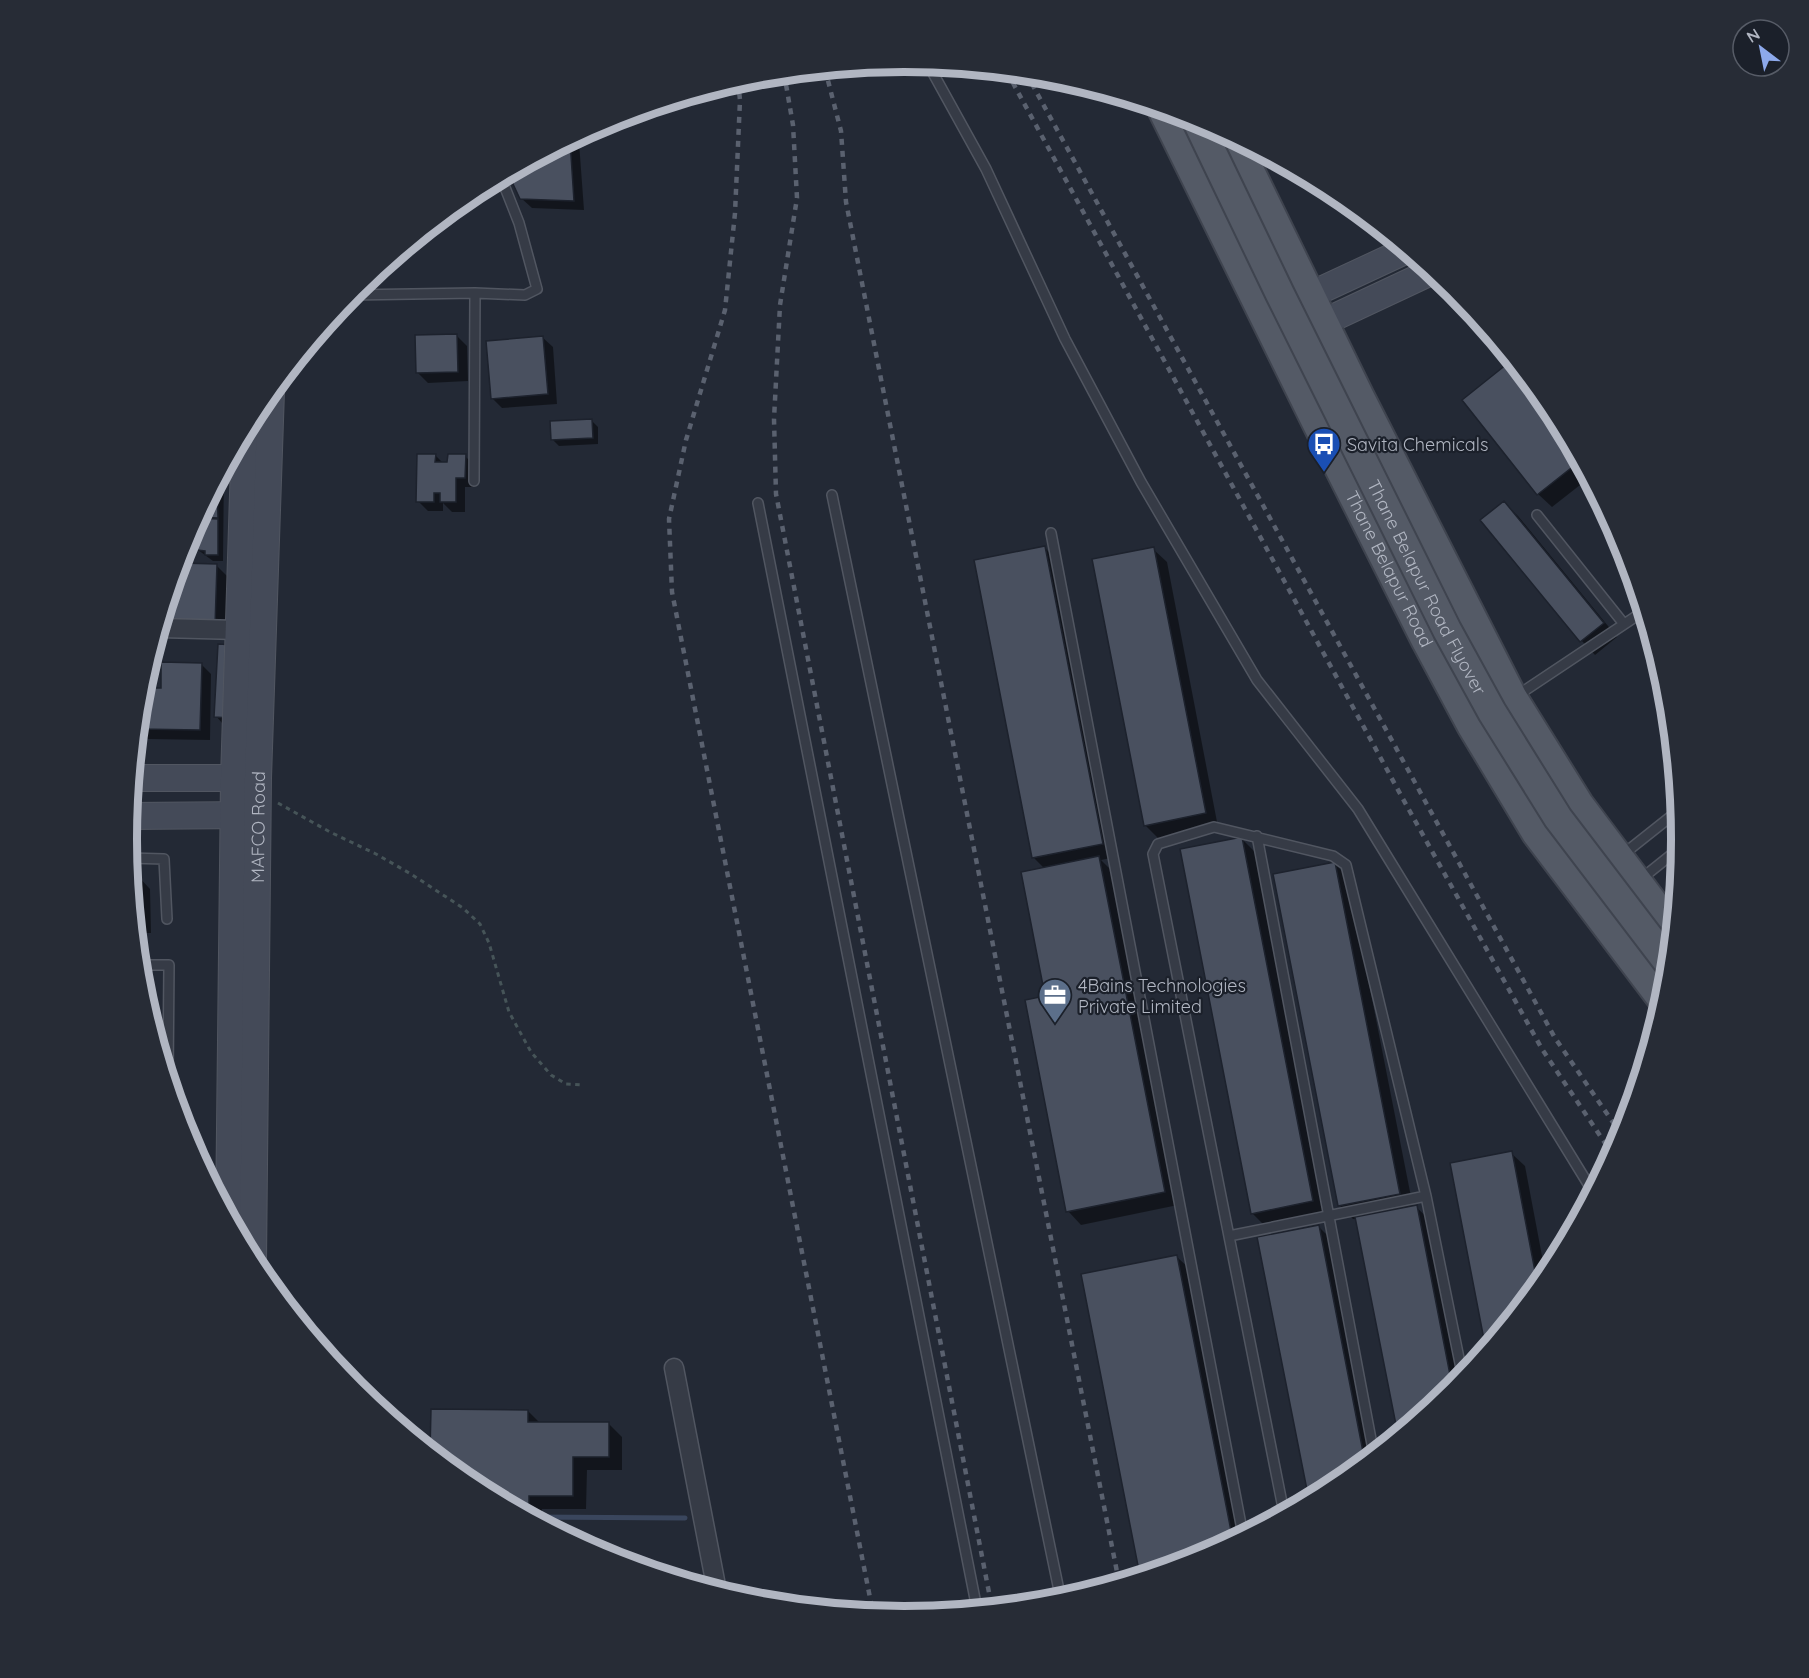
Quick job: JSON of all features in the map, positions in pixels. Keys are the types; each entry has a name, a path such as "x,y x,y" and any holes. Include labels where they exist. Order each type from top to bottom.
{"main road":[{"name":"Thane Belapur Road","path":"1167,119 1426,641 1471,725 1536,833 1656,992"},
{"name":"Thane Belapur Road Flyover","path":"1202,132 1447,630 1492,711 1558,818 1662,956"},
{"path":"1239,149 1323,323 1513,698 1579,804 1667,920"},
{"path":"1263,316 1400,253"},
{"path":"1277,344 1425,276"},
{"name":"MAFCO Road","path":"230,1202 248,795 260,424"},
{"name":"MAFCO Road","path":"245,448 239,630 248,795 254,1244"},
{"path":"140,779 248,795"},
{"path":"138,814 248,795"}],"street":[{"path":"167,628 239,630"},
{"path":"674,1368 715,1582"}],"lane":[{"path":"933,73 986,169 1065,339 1141,482 1245,660 1257,680 1358,809 1589,1185"},
{"path":"363,296 475,293 525,295 537,289 519,223 504,185"},
{"path":"474,482 475,293"},
{"path":"832,495 1059,1590"},
{"path":"758,503 976,1602"},
{"path":"1537,515 1624,624"},
{"path":"1051,533 1242,1528"},
{"path":"1513,698 1638,615"},
{"path":"1619,857 1671,816"},
{"path":"1283,1506 1153,854 1158,844 1214,827 1333,856 1346,865 1426,1196 1461,1367"},
{"path":"1257,836 1372,1447"},
{"path":"1637,881 1671,854"},
{"path":"138,859 164,860 168,919"},
{"path":"148,965 169,965 168,1052"},
{"path":"1229,1236 1426,1196"}],"path":[{"path":"248,795 288,810 411,874 463,908 480,924 489,943 509,1012 531,1052 551,1075 566,1084 582,1085"}],"building":[{"path":"571,148 574,201 520,199 513,184 514,179"},
{"path":"457,334 458,372 416,373 415,335"},
{"path":"543,336 548,394 491,399 486,341"},
{"path":"1507,364 1542,413 1574,466 1537,495 1462,400"},
{"path":"592,419 593,438 551,440 550,421"},
{"path":"417,454 436,454 435,462 447,462 448,454 466,454 465,478 456,478 456,502 440,502 440,493 434,493 434,502 416,502"},
{"path":"217,499 218,518 209,518"},
{"path":"1504,501 1604,623 1580,642 1480,520"},
{"path":"208,519 218,519 218,555 205,555 205,551 197,550 197,542"},
{"path":"1045,546 1103,844 1032,858 974,560"},
{"path":"1154,547 1206,813 1144,826 1092,559"},
{"path":"189,563 217,564 215,626 168,625"},
{"path":"218,644 235,645 231,718 214,717"},
{"path":"161,662 202,663 200,730 146,729 152,688 161,688"},
{"path":"1242,837 1313,1201 1251,1214 1180,849"},
{"path":"1099,856 1165,1192 1066,1212 1025,1000 1045,996 1021,872"},
{"path":"1335,862 1400,1194 1338,1206 1273,874"},
{"path":"1512,1151 1536,1274 1484,1341 1450,1163"},
{"path":"1417,1205 1451,1377 1396,1427 1355,1217"},
{"path":"1319,1225 1363,1454 1307,1491 1257,1237"},
{"path":"1177,1255 1231,1533 1198,1548 1139,1569 1081,1274"},
{"path":"431,1409 528,1410 528,1422 609,1422 609,1457 573,1457 573,1496 529,1496 529,1506 478,1477 430,1442"}],"waterway":[{"path":"547,1517 685,1518"}],"railway":[{"path":"827,77 841,131 846,202 1118,1575"},
{"path":"1011,80 1403,799 1542,1049 1607,1146"},
{"path":"786,82 793,125 797,198 780,305 774,419 776,494 991,1600"},
{"path":"1032,83 1555,1038 1616,1126"},
{"path":"739,91 735,213 725,310 686,440 669,519 672,592 871,1605"}],"place":[{"name":"Savita Chemicals","path":"1324,473"},
{"name":"4Bains Technologies Private Limited","path":"1055,1024"}]}
